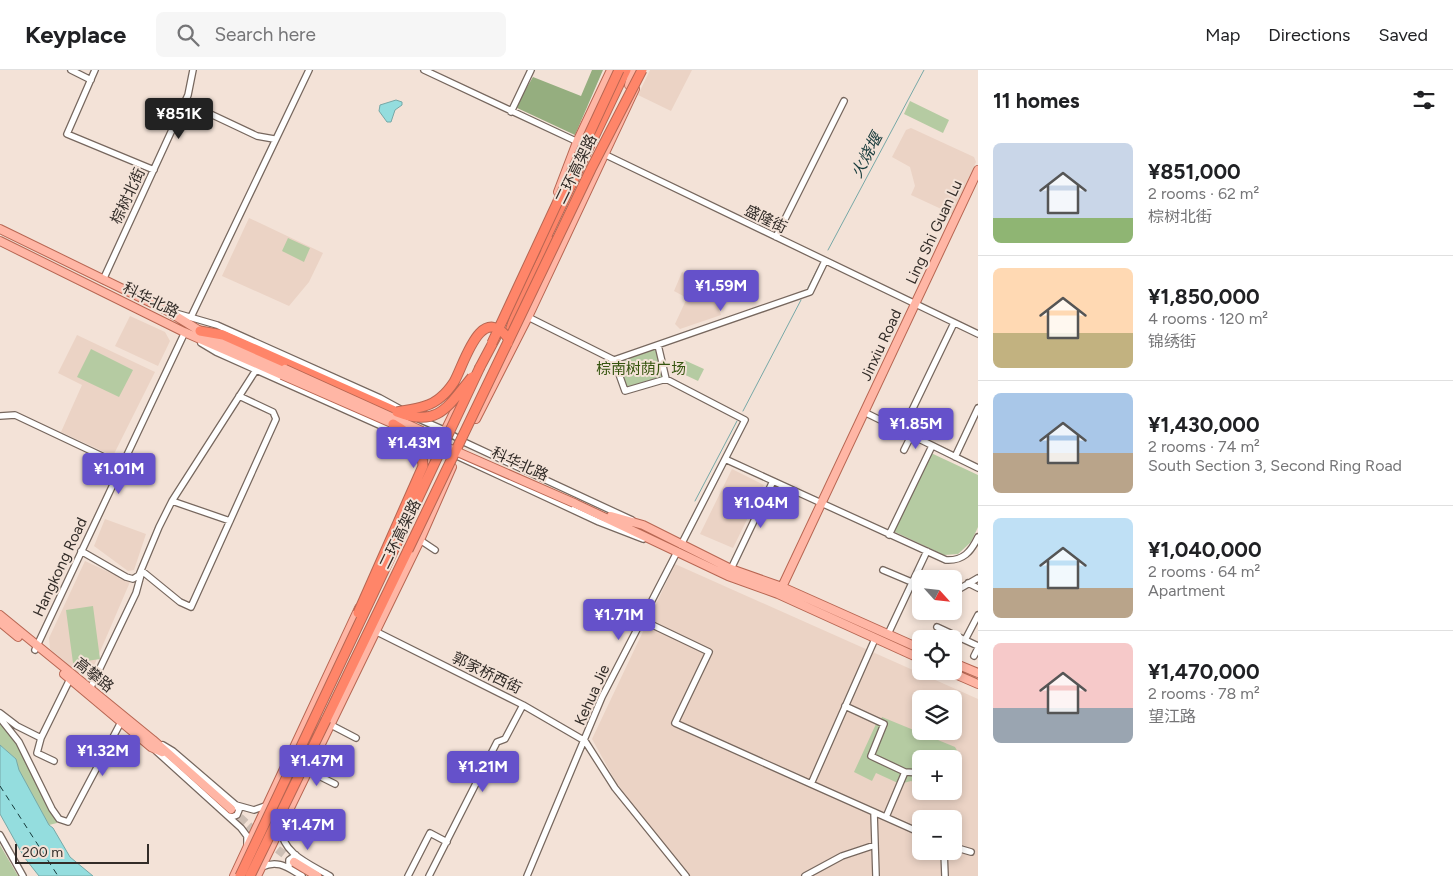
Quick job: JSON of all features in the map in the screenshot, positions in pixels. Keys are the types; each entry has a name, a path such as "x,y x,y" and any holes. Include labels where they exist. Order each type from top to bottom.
{"highway":[{"name":"二环高架路","path":"240,876 492,344 619,70"},
{"path":"502,355 517,310 617,96 626,70"},
{"path":"492,344 513,306 617,96 633,70"},
{"name":"二环高架路","path":"250,876 640,70"},
{"path":"397,412 426,406 441,397 454,382 474,339 483,330 490,327 499,328 508,338 505,357 448,476 408,550"},
{"path":"200,331 223,335 397,412 419,419 440,413 480,367"},
{"path":"350,644 354,623 424,466 423,456 416,439 393,424"}],"main road":[{"path":"546,224 577,142 611,70"},
{"path":"600,95 626,70"},
{"path":"234,876 387,547 546,224 587,147 612,93 626,70"},
{"path":"629,85 633,70"},
{"path":"606,155 605,134 629,85 640,70"},
{"path":"257,876 332,725 420,540 457,456 528,317 606,155 632,99 640,70"},
{"name":"Ling Shi Guan Lu","path":"916,304 978,171"},
{"name":"科华北路","path":"0,229 166,310 200,331 393,424 613,517 643,525 728,576 778,594 912,655"},
{"name":"科华北路","path":"0,241 184,332 283,372"},
{"name":"Jinxiu Road","path":"782,587 820,502 916,304"},
{"path":"283,372 574,501"},
{"name":"科华北路","path":"574,501 660,545 679,548 782,587 912,645"},
{"name":"高攀路","path":"0,615 70,679 89,691 121,722 170,756 232,810"},
{"name":"高攀路","path":"0,622 36,648 152,744"},
{"path":"962,665 977,670"},
{"path":"962,677 978,684"},
{"path":"293,862 317,876"}],"street":[{"path":"71,70 91,80"},
{"path":"95,70 67,134 154,170"},
{"name":"棕树北街","path":"103,280 185,102 194,76 193,70"},
{"path":"191,317 274,139 309,70"},
{"path":"424,70 587,147"},
{"path":"511,112 529,71"},
{"path":"776,237 844,101"},
{"path":"185,102 257,136 274,139"},
{"name":"盛隆街","path":"606,155 978,334"},
{"path":"614,360 810,292 825,261"},
{"path":"166,310 217,325 380,398 464,442 643,525"},
{"path":"528,317 614,360 625,391 666,379 658,345"},
{"path":"902,431 954,323"},
{"path":"184,332 216,352 256,370 436,450 457,456 600,522 660,545"},
{"name":"Hangkong Road","path":"36,648 184,332"},
{"path":"89,691 136,593 158,527 172,501 256,370"},
{"name":"Kehua Jie","path":"527,876 602,697 745,420 666,379"},
{"path":"142,571 180,602 191,607 276,419 273,412 238,396"},
{"path":"955,457 978,408"},
{"path":"864,412 978,468"},
{"path":"0,416 15,415 121,465"},
{"path":"904,450 911,436"},
{"path":"889,534 932,446"},
{"path":"725,459 946,560 956,560 968,554 978,537"},
{"path":"731,568 773,481"},
{"path":"172,501 230,521"},
{"path":"420,540 435,550"},
{"path":"81,551 126,577 133,578 142,571"},
{"path":"918,570 927,551"},
{"path":"883,570 912,582 888,634"},
{"path":"962,587 978,578"},
{"path":"968,583 978,588"},
{"path":"965,640 978,615"},
{"path":"642,620 709,652 675,723 912,829"},
{"path":"937,627 978,647 974,656"},
{"name":"郭家桥西街","path":"375,632 523,705 585,741"},
{"path":"811,784 875,639"},
{"path":"54,761 37,753 41,738 70,679"},
{"path":"429,876 497,742 505,740 523,705"},
{"path":"845,706 884,724 871,756 905,772 912,772"},
{"path":"0,713 17,726 41,738"},
{"path":"0,718 19,742 52,810 60,819 68,822 121,722"},
{"path":"332,725 356,738"},
{"path":"585,741 615,788 686,876"},
{"path":"152,744 232,810 254,810 268,805"},
{"path":"152,744 173,751 232,810 244,832 247,848"},
{"path":"309,771 335,784"},
{"path":"886,817 905,772"},
{"path":"874,812 876,876"},
{"path":"281,828 284,844 302,876"},
{"path":"408,876 430,833 447,842"},
{"path":"0,835 23,876"},
{"path":"805,876 842,856 875,846"},
{"path":"962,849 971,852"},
{"path":"944,860 945,876"},
{"path":"262,867 275,863 293,862 330,876"}],"shaded area":[{"path":"650,70 692,70 671,111 638,95"},
{"path":"911,128 974,157 976,162 952,214 911,195 915,186 910,167 892,157 906,130"},
{"path":"249,218 323,253 309,282 289,306 222,276"},
{"path":"682,272 699,280 706,278 709,281 721,315 680,329 675,324 687,298 674,291"},
{"path":"130,316 165,332 170,341 158,366 115,346"},
{"path":"77,335 155,372 113,456 61,432 82,385 58,373"},
{"path":"732,469 764,485 733,548 700,534"},
{"path":"105,519 146,534 134,570 128,571 94,546"},
{"path":"85,561 130,582 93,668 77,672 50,649 49,638"},
{"path":"675,564 912,670 912,680 935,680 958,690 912,690 912,740 962,740 962,692 978,699 978,876 688,876 617,784 592,739"}],"green space":[{"path":"592,70 603,70 575,135 515,107 533,77 581,96"},
{"path":"910,101 949,120 943,133 904,114"},
{"path":"288,238 310,248 304,262 282,251"},
{"name":"棕南树荫广场","path":"658,345 666,379 625,391 614,360"},
{"path":"91,349 133,370 119,397 77,377"},
{"path":"684,360 704,369 698,381 679,372"},
{"path":"931,453 978,475 978,527 971,542 958,554 944,555 893,531"},
{"path":"93,606 100,659 73,663 66,610"},
{"path":"882,717 912,729 912,740 938,740 955,747 957,750 912,750 912,781 900,784 876,773 872,781 854,772 876,724 879,725"},
{"path":"0,721 20,745 50,796 57,823 49,825 18,770 16,759 0,745"},
{"path":"0,845 18,876 0,876"}],"water":[{"path":"396,100 402,102 402,105 395,110 391,122 387,122 379,111 380,105"},
{"path":"0,745 16,759 19,770 49,825 53,828 70,857 93,876 39,876 24,857 0,814"}],"waterway":[{"name":"火烧堰","path":"828,250 924,70"},
{"name":"火烧堰","path":"808,288 818,268"},
{"name":"火烧堰","path":"743,411 801,300"},
{"name":"火烧堰","path":"695,501 737,421"}],"ferry route":[{"path":"0,786 58,876"}],"tunnel":[{"path":"231,809 259,835"},
{"path":"268,842 294,862"}]}
